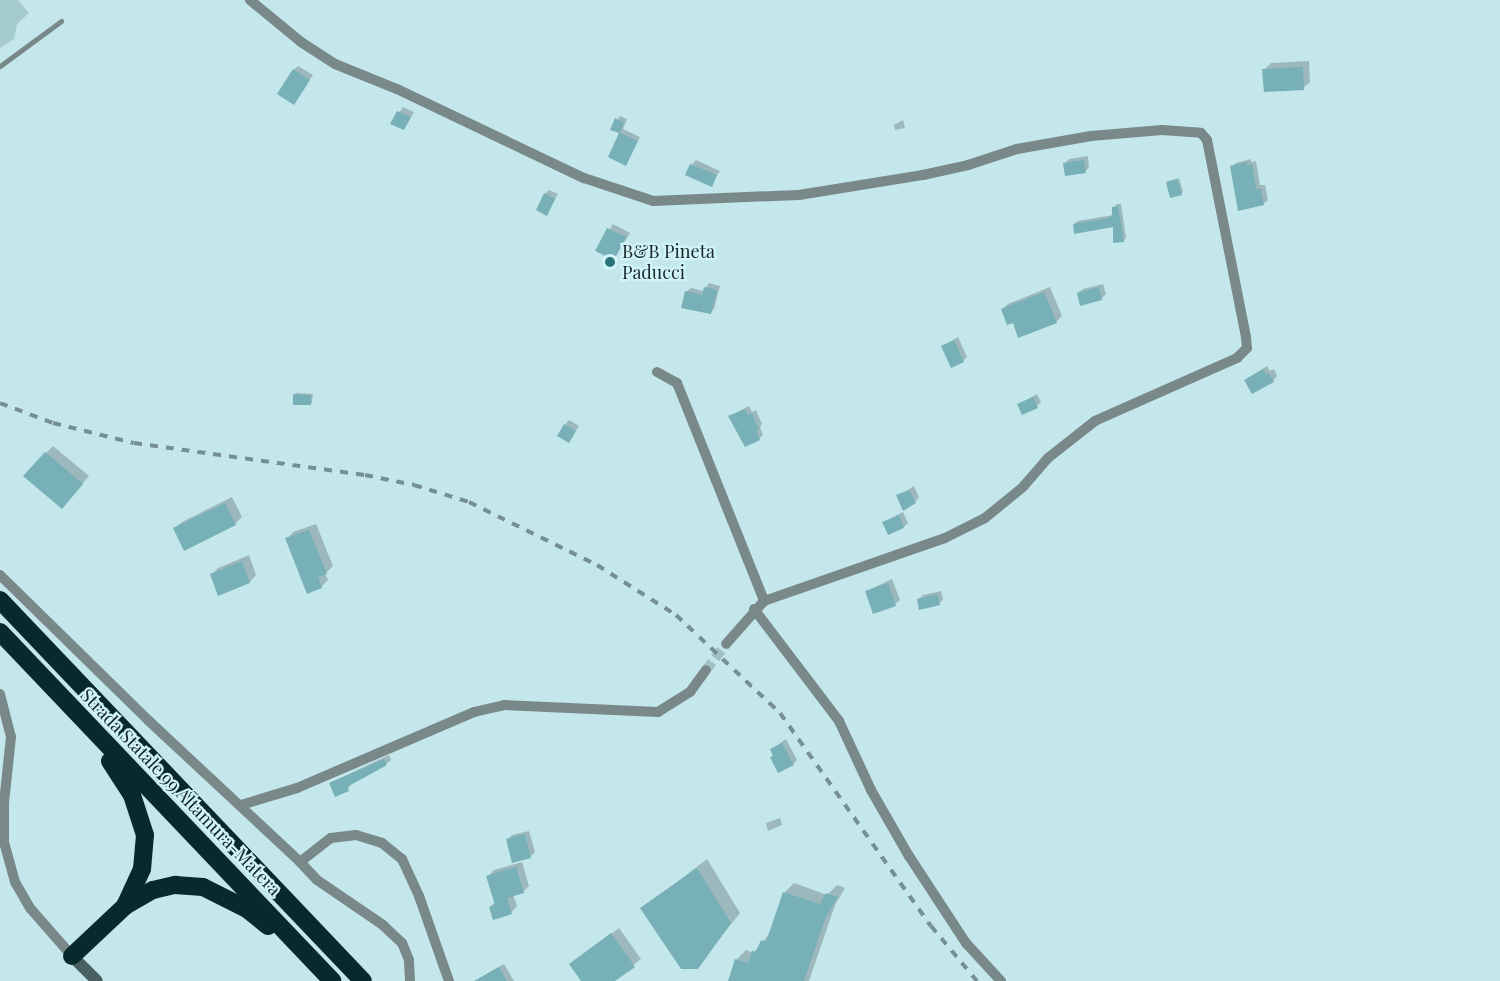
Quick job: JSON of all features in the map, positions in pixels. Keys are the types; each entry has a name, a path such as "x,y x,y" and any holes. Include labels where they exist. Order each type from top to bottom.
{"highway":[{"path":"0,600 362,980"},
{"name":"Strada Statale 99 Altamura-Matera","path":"0,632 333,981"},
{"path":"89,727 132,795 145,835 142,870 125,906"},
{"path":"72,956 125,906 153,890 175,885 203,887 247,909 315,962"}],"street":[{"path":"250,0 301,42 335,63 397,89 584,178 611,189 653,201 799,195 923,175 968,165 1017,149 1091,136 1162,130 1201,133 1207,140 1247,348 1237,358 1095,422 1048,458 1023,487 985,518 955,533 764,601 754,609 726,644"},
{"path":"657,372 677,383 764,601"},
{"path":"0,574 148,721 241,805 317,880 383,925 402,943 409,960 410,981"},
{"path":"754,609 839,722 871,790 909,856 966,943 1001,981"},
{"path":"241,805 297,788 474,712 504,705 658,712 690,692 706,670"},
{"path":"0,694 11,737 4,803 4,842 15,882 30,908 97,981"},
{"path":"300,862 332,838 356,835 382,843 402,860 419,896 449,981"}],"lane":[{"path":"0,66 61,21"}],"shaded area":[{"path":"0,0 18,0 29,13 17,24 14,39 0,48"}],"building":[{"path":"1303,67 1304,90 1264,92 1262,69"},
{"path":"293,69 310,80 294,105 277,94"},
{"path":"397,111 411,117 404,130 390,124"},
{"path":"615,118 624,123 620,133 638,141 626,166 608,157 619,133 610,130"},
{"path":"1084,160 1086,173 1065,176 1063,163"},
{"path":"1247,162 1247,165 1252,164 1256,189 1261,189 1264,205 1238,211 1230,166"},
{"path":"690,164 717,175 712,187 685,175"},
{"path":"1177,179 1182,195 1170,198 1166,182"},
{"path":"544,193 555,199 547,216 536,210"},
{"path":"1118,206 1124,242 1113,243 1113,227 1074,234 1073,224 1109,218 1112,215 1112,207"},
{"path":"607,228 626,237 614,260 595,251"},
{"path":"704,287 717,290 711,314 681,308 685,291 702,295"},
{"path":"1099,287 1102,300 1080,306 1077,293"},
{"path":"1044,292 1057,323 1018,338 1013,323 1007,325 1001,309"},
{"path":"954,340 964,362 951,368 941,346"},
{"path":"1263,369 1266,374 1269,373 1274,382 1252,394 1244,380"},
{"path":"293,394 311,395 311,405 293,405"},
{"path":"1033,397 1038,408 1022,415 1017,404"},
{"path":"745,409 748,415 752,413 759,430 756,431 760,440 745,447 728,416"},
{"path":"564,424 576,431 569,443 557,436"},
{"path":"45,452 83,484 62,509 23,476"},
{"path":"909,490 916,503 903,511 896,495"},
{"path":"225,503 236,525 184,551 173,528"},
{"path":"899,515 904,528 888,535 882,522"},
{"path":"309,530 327,574 318,577 322,588 307,594 285,538"},
{"path":"242,561 250,583 218,596 210,574"},
{"path":"888,583 896,606 873,614 865,591"},
{"path":"937,594 940,605 919,610 917,599"},
{"path":"782,743 794,765 778,773 770,757 773,756 770,749"},
{"path":"384,759 387,765 347,787 349,791 335,797 329,783"},
{"path":"525,834 531,858 512,863 506,839"},
{"path":"516,867 524,893 507,898 512,914 493,920 489,907 495,905 486,876"},
{"path":"697,868 731,923 698,969 681,969 640,908"},
{"path":"783,892 820,904 826,893 838,897 826,916 804,981 728,981 735,959 748,963 752,951 756,952 761,940 766,942"},
{"path":"611,933 635,967 615,981 581,981 569,964"},
{"path":"499,967 507,981 474,981"}],"tunnel":[{"path":"706,670 726,644"}],"railway":[{"path":"0,403 53,423 134,443 365,475 414,485 469,502 597,565 676,615 780,713 931,926 977,981"}],"place":[{"name":"B&B Pineta Paducci","path":"610,262"}]}
